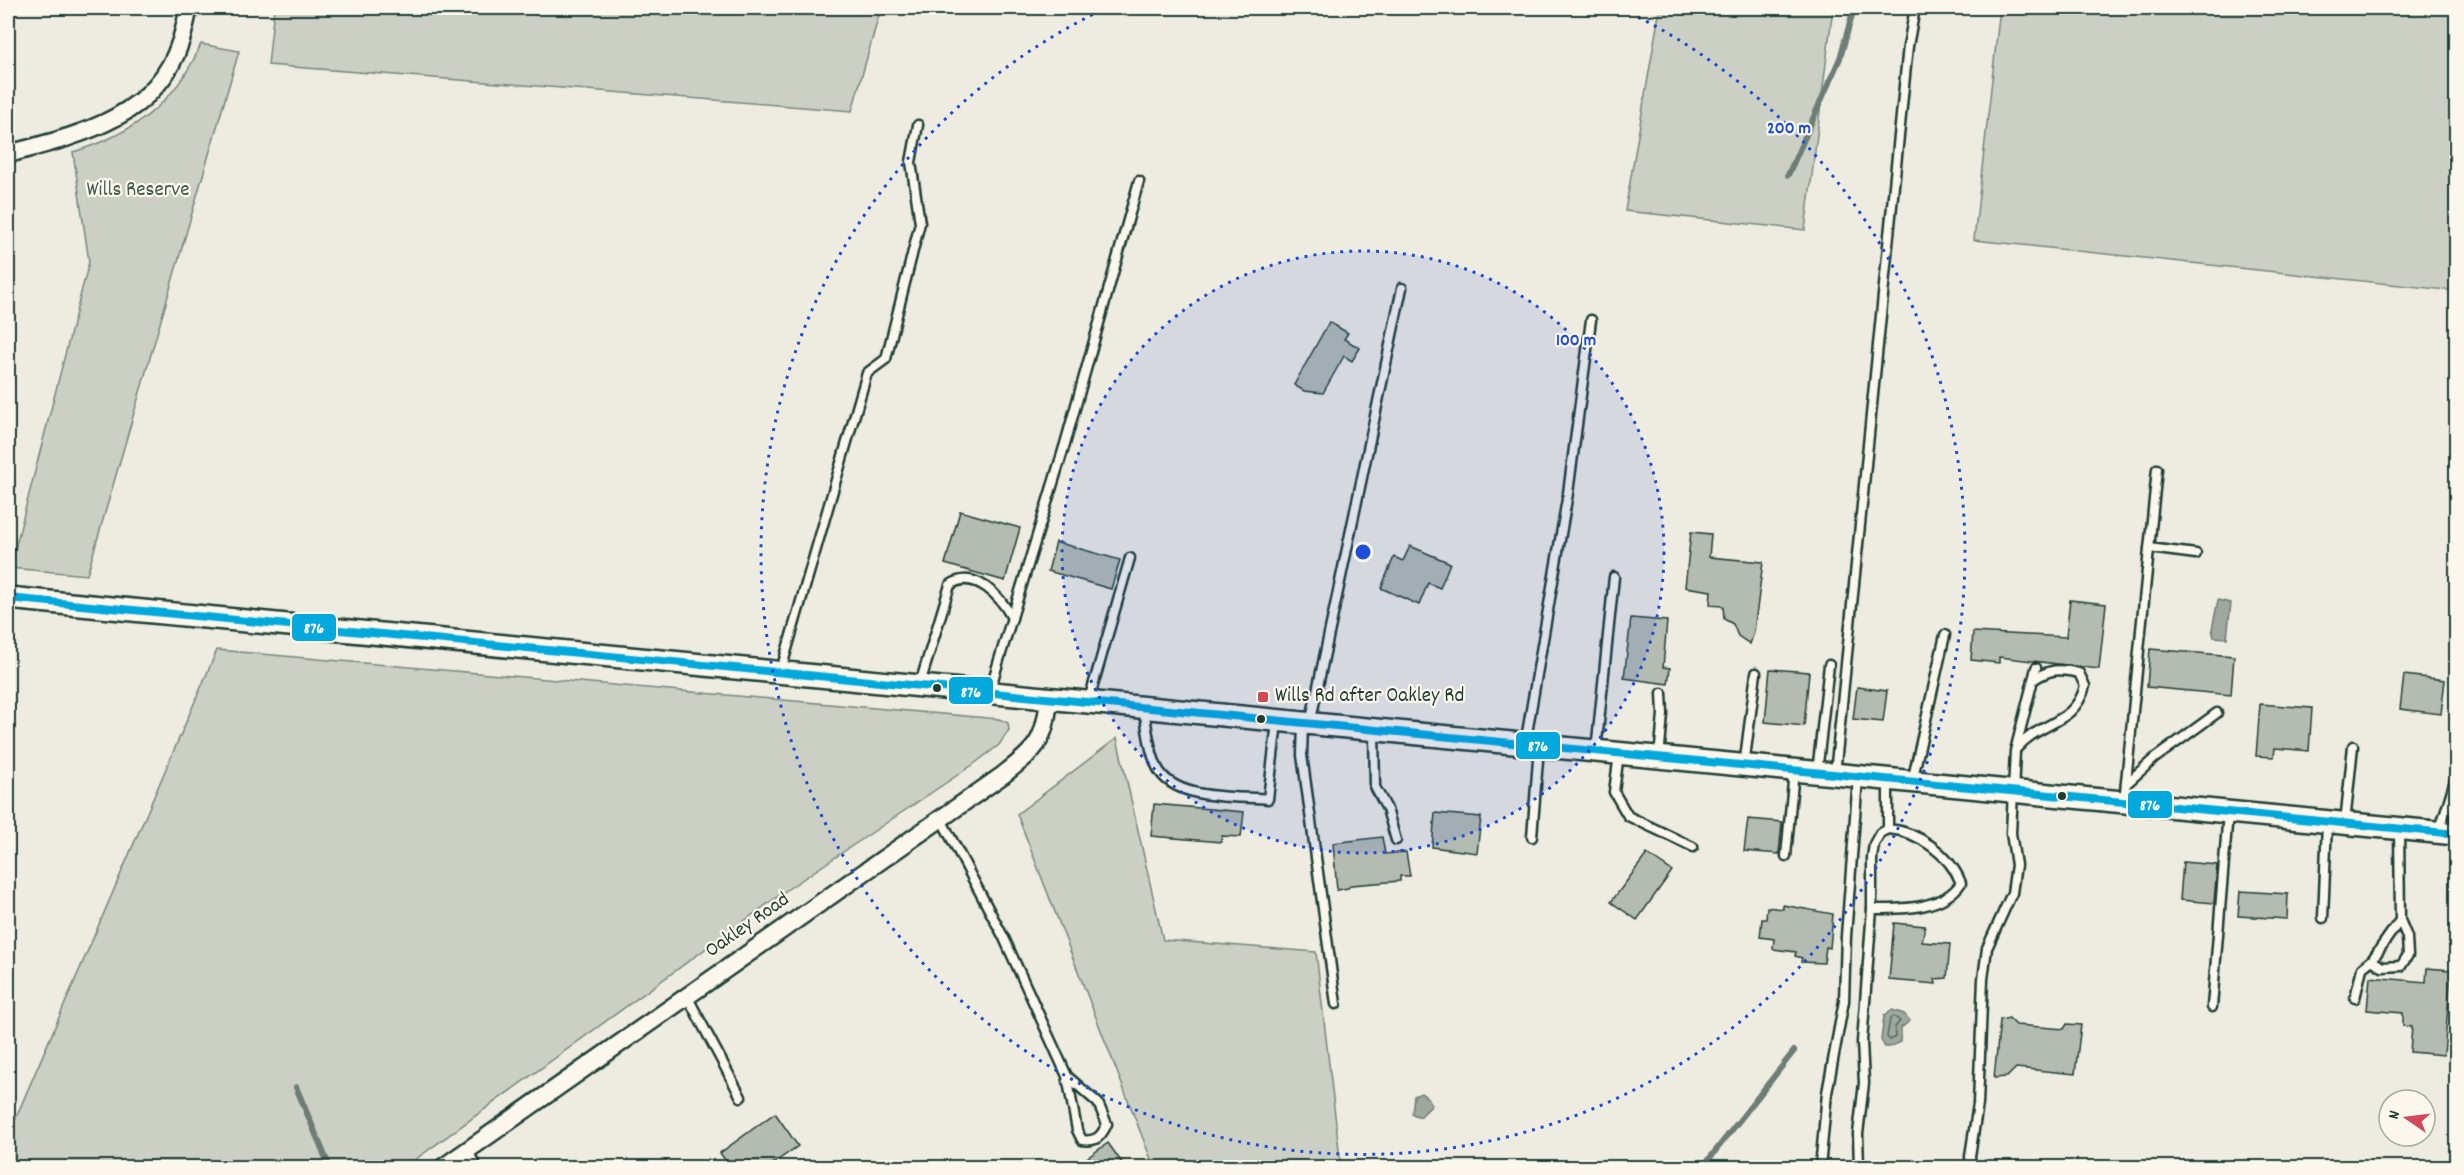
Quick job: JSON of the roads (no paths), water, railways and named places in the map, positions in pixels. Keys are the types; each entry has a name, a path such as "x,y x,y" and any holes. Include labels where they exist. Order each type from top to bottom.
{"street":[{"path":"8,154 87,132 134,108 163,79 180,45 189,8"},
{"path":"8,598 2012,792 2125,794 2229,813 2447,834"},
{"name":"Oakley Road","path":"442,1167 1028,756 1046,732 1049,700"}],"lane":[{"path":"1826,774 1908,46 1915,8"},
{"path":"780,674 867,373 886,359 915,246 920,223 911,162 918,125"},
{"path":"989,694 1065,444 1138,181"},
{"path":"1336,1004 1302,755 1306,724 1402,288"},
{"path":"1532,837 1532,746 1592,320"},
{"path":"2125,794 2157,470"},
{"path":"2149,548 2196,554"},
{"path":"1088,703 1130,558"},
{"path":"1596,752 1614,577"},
{"path":"919,687 950,585 959,579 969,578 998,597 1012,618"},
{"path":"1912,782 1945,635"},
{"path":"1826,774 1829,665"},
{"path":"1971,1167 1970,1156 1978,1104 1983,979 1987,948 2012,893 2016,865 2011,833 2015,751 2036,668"},
{"path":"2015,751 2026,737 2075,709 2085,686 2079,673 2063,669 2047,670 2033,680"},
{"path":"1744,766 1756,673"},
{"path":"1659,758 1663,714 1662,693"},
{"path":"1144,709 1150,747 1157,767 1163,777 1175,786 1190,792 1268,799 1277,722"},
{"path":"2125,794 2155,758 2217,713"},
{"path":"1374,731 1375,787 1387,809 1396,840"},
{"path":"2323,918 2336,823 2353,746"},
{"path":"1619,754 1614,792 1628,816 1693,847"},
{"path":"1786,856 1794,771"},
{"path":"1820,1167 1827,1093 1844,1001 1846,936 1858,777"},
{"path":"2447,834 2457,777"},
{"path":"1888,780 1888,829"},
{"path":"2212,1007 2229,813"},
{"path":"941,819 1004,938 1067,1076 1077,1130 1082,1140 1092,1142 1102,1136 1107,1124 1098,1103 1067,1076"},
{"path":"1859,1167 1858,1134 1864,1083 1862,1042 1872,909 1874,844 1880,833 1888,829 1901,830 1921,839 1943,856 1961,883 1953,895 1934,903 1872,909"},
{"path":"2372,960 2382,967 2401,966 2408,955 2407,937 2400,920 2399,829"},
{"path":"2355,998 2362,968 2372,960 2400,920"},
{"path":"687,995 741,1097"},
{"path":"467,1148 477,1167"}],"water":[{"path":"2218,600 2231,603 2227,638 2214,637 2212,629"},
{"path":"1892,1010 1904,1014 1910,1021 1901,1028 1900,1042 1885,1047 1881,1040 1884,1016"},
{"path":"1421,1093 1429,1099 1432,1105 1420,1117 1412,1114 1414,1096"}],"waterway":[{"path":"1788,175 1840,58 1854,8"},
{"path":"1702,1168 1794,1051"},
{"path":"296,1087 330,1168"}],"place":[{"name":"Wills Rd after Oakley Rd","path":"1263,697"}],"park label":[{"name":"Wills Reserve","path":"138,191"}]}
